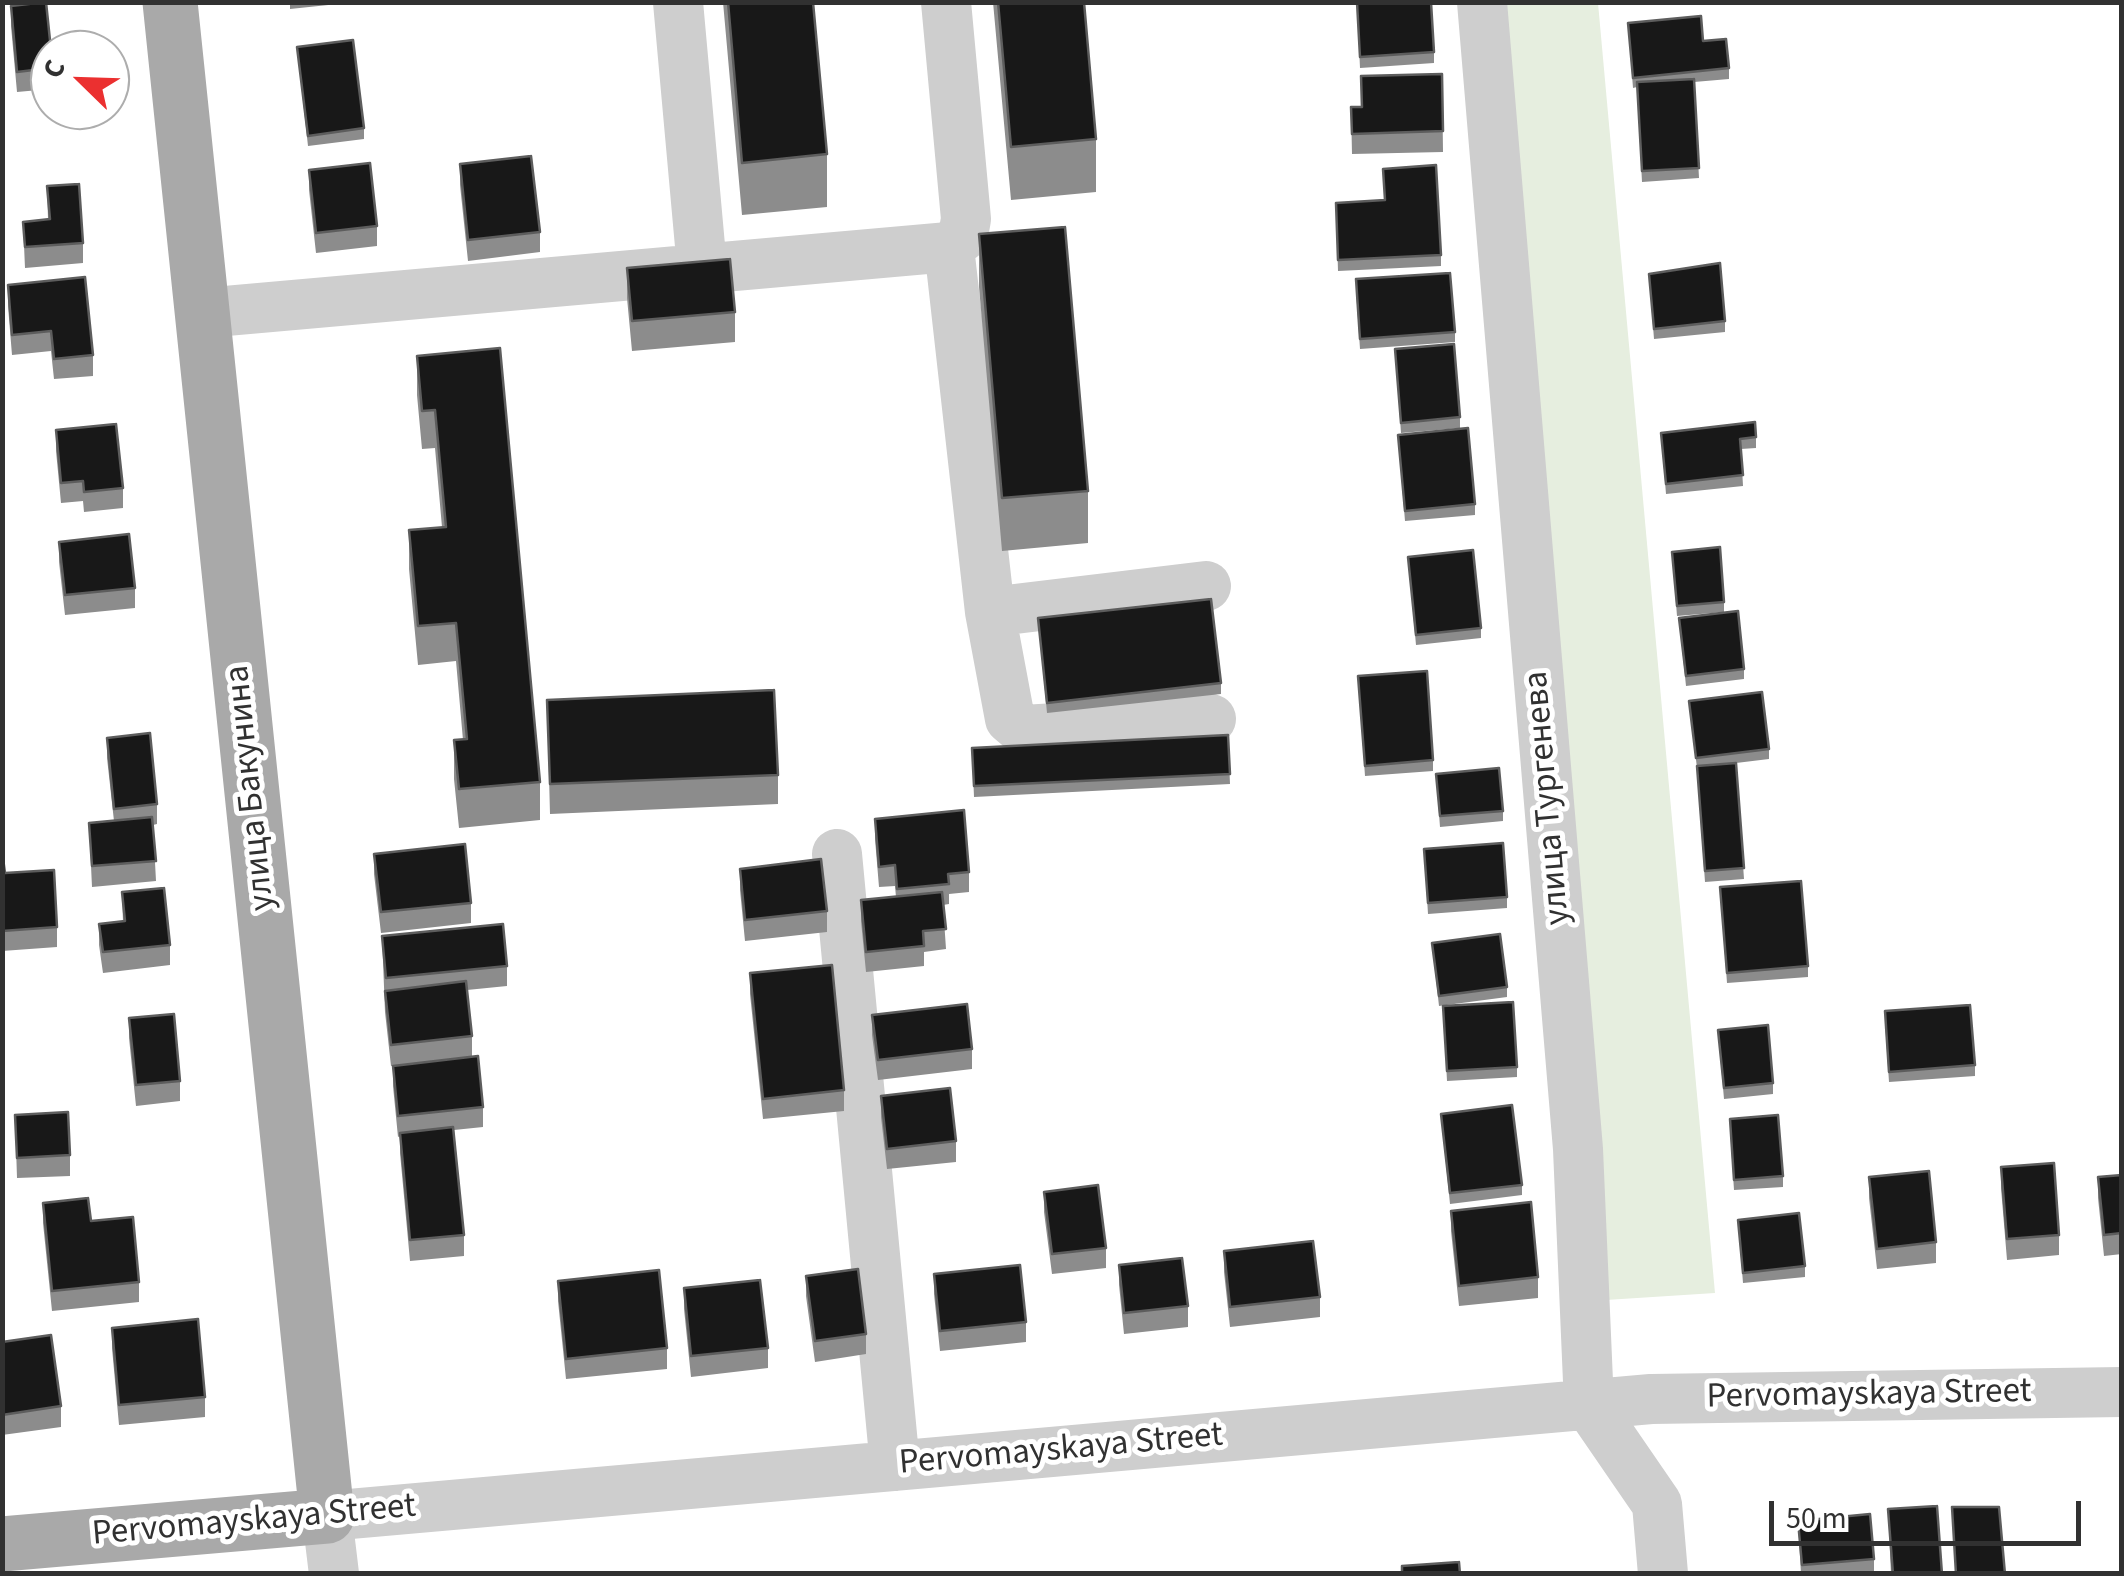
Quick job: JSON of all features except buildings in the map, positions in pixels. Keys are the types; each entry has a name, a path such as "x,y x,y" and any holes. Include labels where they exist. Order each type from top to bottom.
{"main road":[{"name":"улица Бакунина","path":"170,2 327,1516"},
{"name":"Pervomayskaya Street","path":"2,1544 327,1516"}],"street":[{"path":"678,2 702,268"},
{"path":"202,313 949,247 963,236 966,219 946,2"},
{"name":"улица Тургенева","path":"1482,2 1576,1130 1589,1404"},
{"path":"949,247 990,612 1010,720 1022,730 1211,719"},
{"path":"990,612 1206,586"},
{"path":"838,854 896,1466"},
{"name":"Pervomayskaya Street","path":"327,1516 1651,1399 2122,1392"},
{"path":"1589,1404 1658,1504 1663,1574"},
{"name":"улица Бакунина","path":"327,1516 334,1574"}],"green space":[{"path":"1497,3 1598,3 1715,1293 1606,1300"}]}
